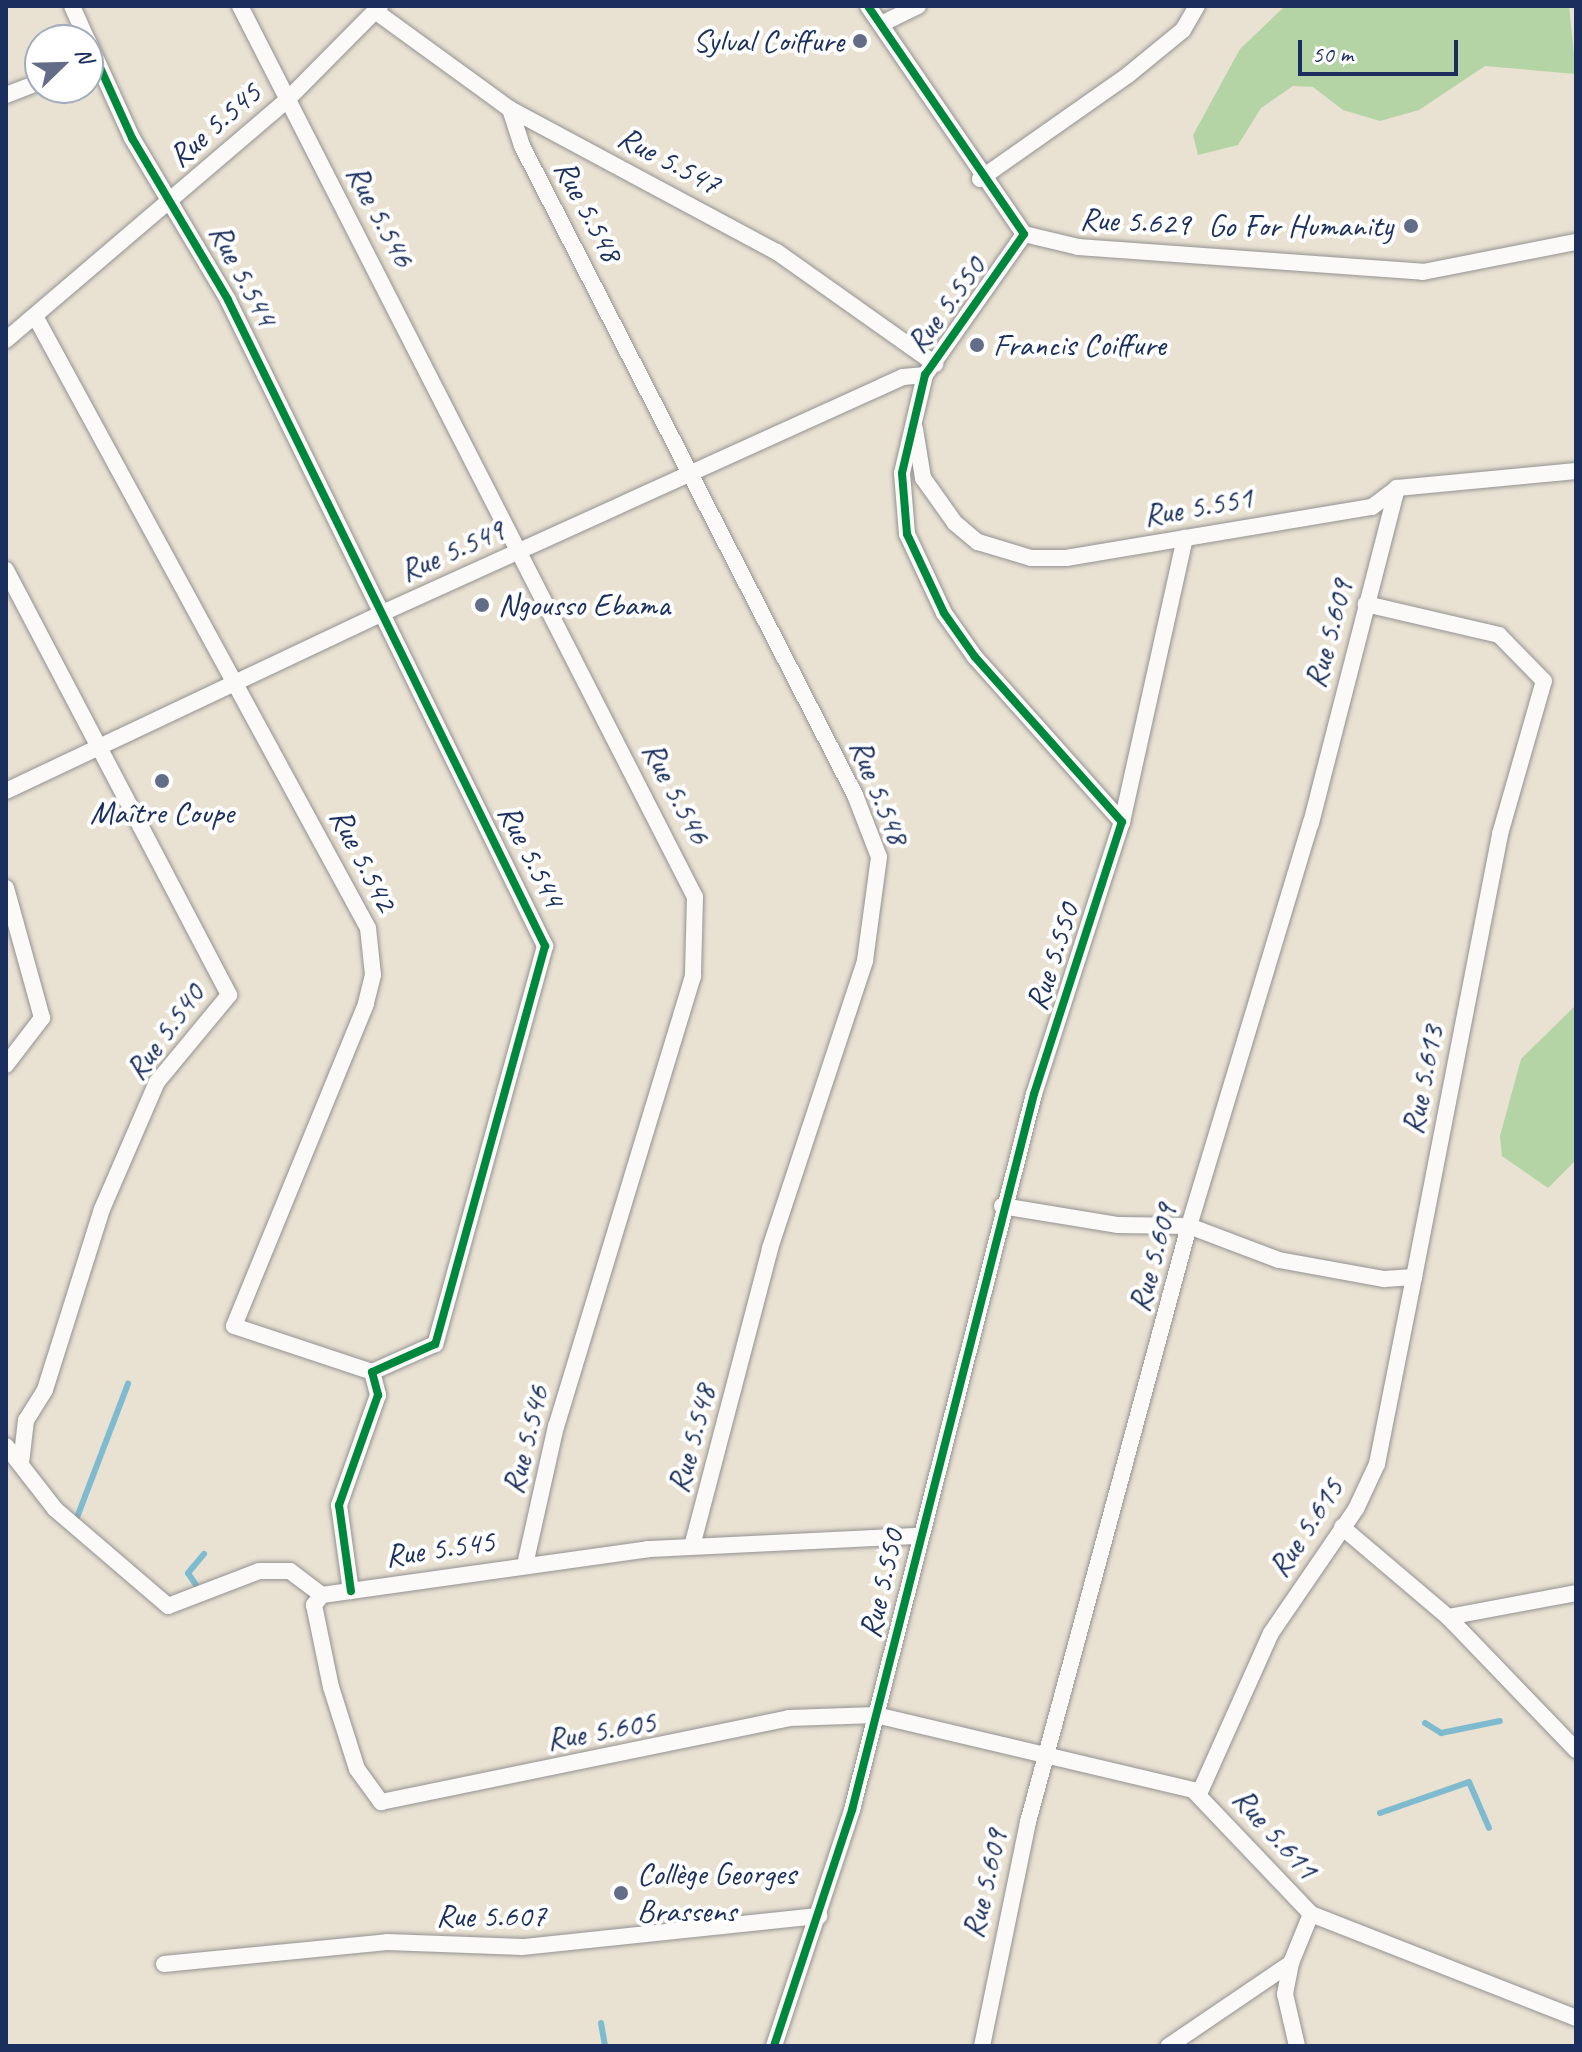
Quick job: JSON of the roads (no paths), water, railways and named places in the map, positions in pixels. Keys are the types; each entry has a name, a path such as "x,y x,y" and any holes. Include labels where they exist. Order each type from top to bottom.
{"street":[{"name":"Rue 5.546","path":"240,6 286,101 472,450 517,552 686,874 699,922 693,976 556,1426 525,1565"},
{"path":"868,6 980,179 1024,234"},
{"path":"881,24 918,6"},
{"path":"980,179 1128,75 1183,30 1197,6"},
{"name":"Rue 5.545","path":"6,340 286,101 377,8"},
{"name":"Rue 5.547","path":"377,8 510,109 777,252 930,369"},
{"name":"Rue 5.544","path":"104,85 168,202 228,300 378,615 545,946 435,1344 372,1372"},
{"name":"Rue 5.548","path":"510,109 522,146 855,795 879,857 880,886 865,961 770,1249 692,1546"},
{"name":"Rue 5.550","path":"774,2046 819,1916 876,1715 917,1536 1002,1206 1122,822 975,657 923,571 901,507 915,411 930,369 1024,234"},
{"name":"Rue 5.629","path":"1024,234 1078,247 1423,272 1576,242"},
{"name":"Rue 5.542","path":"35,316 239,681 368,928 373,975 234,1326 372,1372"},
{"name":"Rue 5.549","path":"6,791 102,749 378,615 693,475 903,377 930,369"},
{"name":"Rue 5.551","path":"915,411 923,478 978,542 1048,559 1372,507 1397,488 1576,471"},
{"name":"Rue 5.609","path":"982,2046 1002,1926 1189,1226 1311,823 1397,488"},
{"path":"1122,822 1185,538"},
{"name":"Rue 5.540","path":"6,570 229,995 157,1082 102,1209 45,1390 26,1420 21,1463"},
{"name":"Rue 5.613","path":"1366,604 1499,635 1544,681 1500,834 1414,1277"},
{"path":"6,888 42,1018 6,1065"},
{"path":"1002,1206 1118,1225 1189,1226 1279,1260 1384,1279 1414,1277"},
{"name":"Rue 5.615","path":"1199,1794 1271,1633 1342,1527 1377,1464 1390,1421 1414,1277"},
{"path":"351,1591 339,1505 378,1395 372,1372"},
{"path":"6,1446 55,1509 168,1606 236,1574 259,1571 290,1571 322,1595"},
{"path":"1342,1527 1448,1617 1576,1750"},
{"name":"Rue 5.545","path":"322,1595 525,1565 692,1546 917,1536"},
{"path":"1448,1617 1576,1593"},
{"name":"Rue 5.605","path":"322,1595 314,1605 331,1687 357,1769 381,1802 789,1718 876,1715 1050,1754"},
{"name":"Rue 5.611","path":"1050,1754 1199,1794 1311,1914 1291,1963 1285,1994 1297,2046"},
{"path":"1311,1914 1576,2018"},
{"name":"Rue 5.607","path":"164,1964 387,1942 523,1947 819,1916"},
{"path":"1169,2046 1291,1963"}],"waterway":[{"path":"76,1520 128,1384"},
{"path":"196,1585 188,1573 204,1554"},
{"path":"1425,1723 1441,1733 1500,1721"},
{"path":"1380,1813 1469,1782 1489,1828"},
{"path":"601,2023 605,2046"}],"place":[{"name":"Sylval Coiffure","path":"860,41"},
{"name":"Go For Humanity","path":"1411,226"},
{"name":"Francis Coiffure","path":"977,345"},
{"name":"Ngousso Ebama","path":"482,605"},
{"name":"Maître Coupe","path":"162,781"},
{"name":"Collège Georges Brassens","path":"621,1893"}]}
